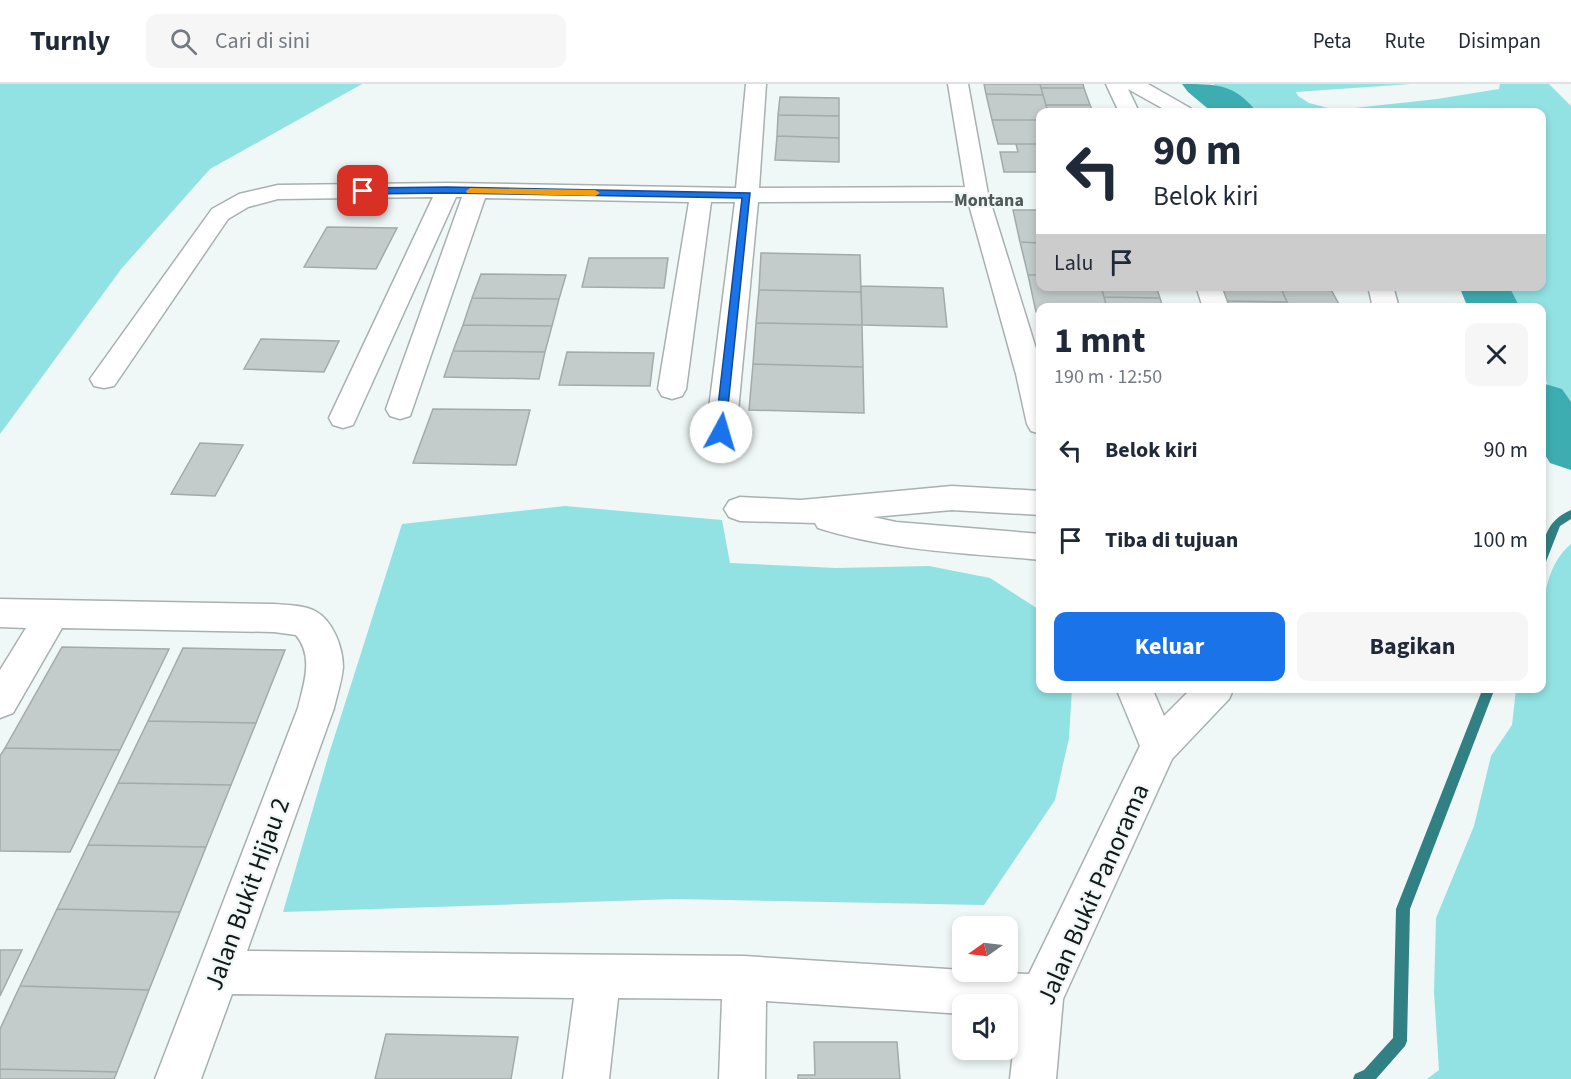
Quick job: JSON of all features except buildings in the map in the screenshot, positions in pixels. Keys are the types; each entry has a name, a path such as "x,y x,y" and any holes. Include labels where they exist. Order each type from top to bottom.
{"street":[{"path":"721,432 747,195 756,84"},
{"path":"958,84 977,194 1035,375"},
{"path":"1116,84 1127,108"},
{"path":"1134,84 1176,108"},
{"path":"104,379 220,214 233,204 252,196 278,192 447,190 701,195 977,194"},
{"path":"343,418 447,190"},
{"path":"400,410 476,191"},
{"path":"672,388 701,195"},
{"path":"740,509 801,512 952,498 1036,503"},
{"path":"801,512 896,534 1036,547"},
{"name":"Jalan Bukit Hijau 2","path":"0,613 273,618 305,622 320,639 325,667 316,708 178,1079"},
{"path":"0,702 52,615"},
{"path":"1136,693 1159,747"},
{"name":"Jalan Bukit Panorama","path":"1033,1079 1041,997 1159,747 1194,698"},
{"path":"217,972 744,978 1041,997"},
{"path":"586,1079 599,976"},
{"path":"742,1079 744,978"}],"shaded area":[{"path":"0,84 362,84 210,169 122,268 0,434"},
{"path":"1213,84 1411,84 1296,92 1309,103 1328,108 1246,108"},
{"path":"1500,84 1549,84 1571,106 1571,435 1546,381 1546,303 1510,303 1500,291 1546,291 1546,108 1354,108 1437,99 1499,89"},
{"path":"565,506 722,520 730,563 836,568 929,566 990,578 1036,608 1036,693 1072,693 1069,738 1055,800 984,905 676,899 283,912 328,757 402,524"},
{"path":"1571,544 1571,1079 1427,1079 1439,1070 1434,992 1436,918 1474,826 1491,756 1512,725 1516,693 1546,693 1546,591 1559,557"}],"waterway":[{"path":"1202,84 1231,108"},
{"path":"1486,291 1492,303"},
{"path":"1546,409 1571,448"},
{"path":"1546,549 1556,524 1571,514"},
{"path":"1360,1079 1369,1076 1400,1041 1403,909 1487,693"}],"slow traffic":[{"path":"470,191 595,193"}],"district":[{"name":"Montana","path":"989,200"}],"route":[{"path":"363,191 447,190 747,195 721,432"}]}
